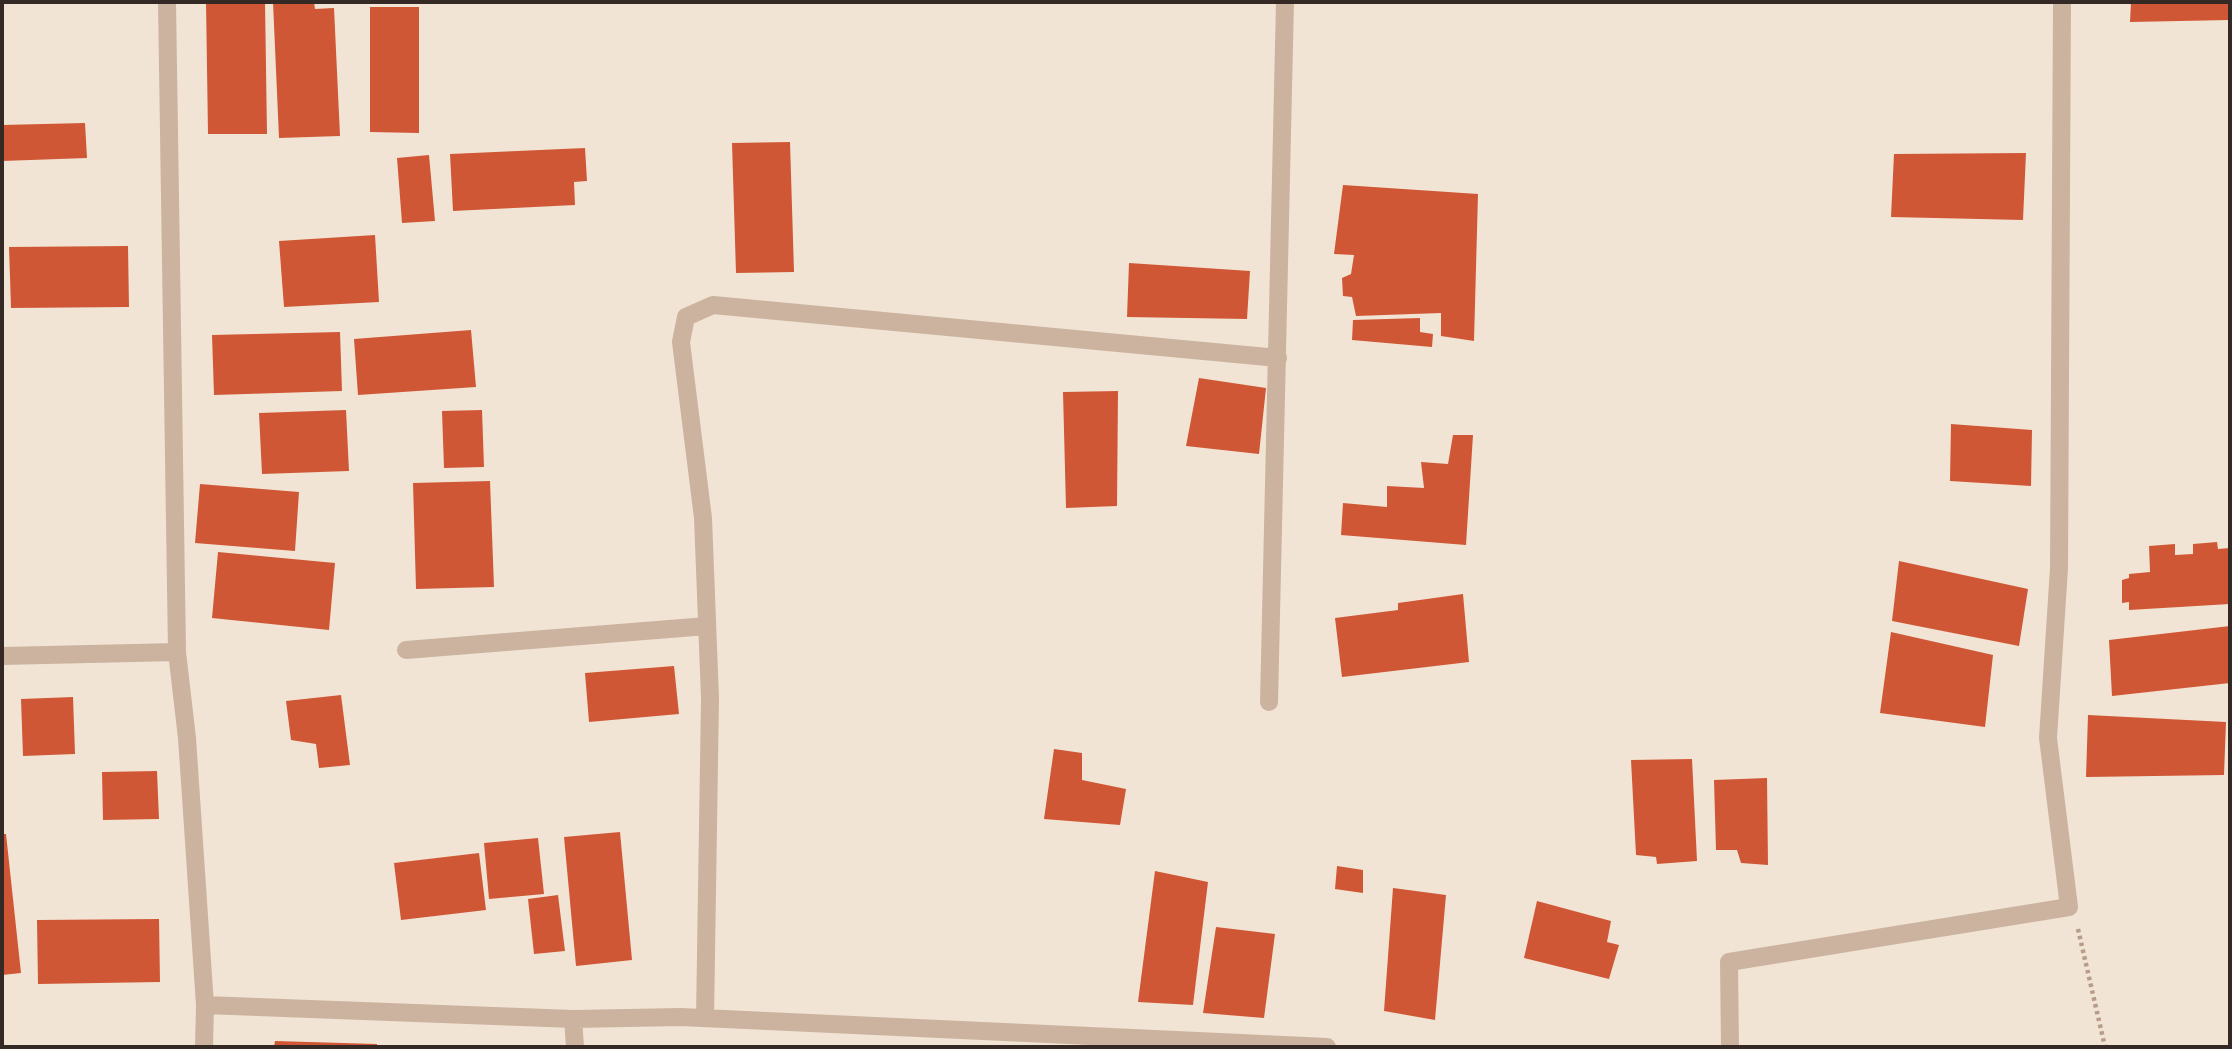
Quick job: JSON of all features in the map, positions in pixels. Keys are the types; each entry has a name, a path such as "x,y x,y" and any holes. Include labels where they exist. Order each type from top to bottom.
{"street":[{"path":"167,2 177,652 187,738 205,1005 204,1047"},
{"path":"1269,702 1285,2"},
{"path":"1730,1047 1729,962 2069,907 2048,738 2059,568 2062,2"},
{"path":"705,1018 710,698 703,518 681,342 686,317 713,305 1278,358"},
{"path":"406,650 707,626"},
{"path":"2,656 177,652"},
{"path":"205,1005 573,1019 705,1018 1326,1047"},
{"path":"573,1019 576,1047"}],"path":[{"path":"2069,907 2081,936 2105,1047"}],"building":[{"path":"206,2 265,2 267,134 208,134"},
{"path":"273,2 314,2 315,9 334,8 340,136 279,138"},
{"path":"2131,2 2230,2 2230,20 2130,22"},
{"path":"370,7 419,7 419,133 370,132"},
{"path":"85,123 87,158 2,161 2,125"},
{"path":"790,142 794,272 736,273 732,143"},
{"path":"585,148 587,181 574,182 575,205 453,211 450,154"},
{"path":"2026,153 2023,220 1891,217 1894,154"},
{"path":"429,155 435,221 402,223 397,158"},
{"path":"1343,185 1478,194 1474,341 1441,336 1441,313 1356,316 1352,297 1343,296 1342,278 1351,274 1354,255 1334,254"},
{"path":"375,235 379,302 284,307 279,241"},
{"path":"128,246 129,307 11,308 9,247"},
{"path":"1129,263 1250,271 1247,319 1127,317"},
{"path":"1420,318 1420,332 1433,334 1432,347 1352,340 1353,320"},
{"path":"471,330 476,387 358,395 354,339"},
{"path":"340,332 342,391 214,395 212,335"},
{"path":"1199,378 1266,388 1259,454 1186,446"},
{"path":"1118,391 1117,506 1066,508 1063,392"},
{"path":"346,410 349,471 262,474 259,413"},
{"path":"482,410 484,467 444,468 442,411"},
{"path":"1951,424 2032,430 2031,486 1950,481"},
{"path":"1453,435 1473,435 1466,545 1341,535 1343,503 1387,507 1387,486 1424,488 1421,462 1448,464"},
{"path":"490,481 494,587 416,589 413,483"},
{"path":"200,484 299,492 295,551 195,543"},
{"path":"2217,542 2218,549 2230,548 2230,604 2129,610 2129,602 2122,603 2122,580 2129,578 2129,574 2150,572 2149,546 2175,544 2175,555 2193,554 2193,544"},
{"path":"218,552 335,563 329,630 212,618"},
{"path":"1899,561 2028,589 2019,646 1892,621"},
{"path":"1463,594 1469,662 1342,677 1335,618 1398,610 1398,603"},
{"path":"2230,626 2230,683 2112,696 2109,640"},
{"path":"1891,632 1993,655 1985,727 1880,713"},
{"path":"674,666 679,714 589,722 585,673"},
{"path":"341,695 350,765 319,768 316,744 291,740 286,701"},
{"path":"73,697 75,754 23,756 21,699"},
{"path":"2088,715 2226,722 2224,775 2086,777"},
{"path":"1054,749 1082,753 1082,780 1126,789 1120,825 1044,819"},
{"path":"1692,759 1697,861 1657,864 1656,857 1636,855 1631,760"},
{"path":"157,771 159,819 103,820 102,772"},
{"path":"1767,778 1768,865 1741,863 1737,850 1716,850 1714,780"},
{"path":"620,832 632,960 576,966 564,837"},
{"path":"2,834 6,834 21,973 2,975"},
{"path":"538,838 544,894 489,899 484,843"},
{"path":"479,853 486,910 401,920 394,863"},
{"path":"1337,866 1363,870 1363,893 1335,889"},
{"path":"1155,871 1208,882 1193,1005 1138,1002"},
{"path":"1393,888 1446,895 1435,1020 1384,1011"},
{"path":"558,895 565,951 534,954 528,899"},
{"path":"1537,901 1611,921 1607,942 1619,945 1609,979 1524,958"},
{"path":"159,919 160,982 38,984 37,920"},
{"path":"1216,927 1275,934 1264,1018 1203,1013"},
{"path":"275,1041 377,1044 377,1047 274,1047"}]}
